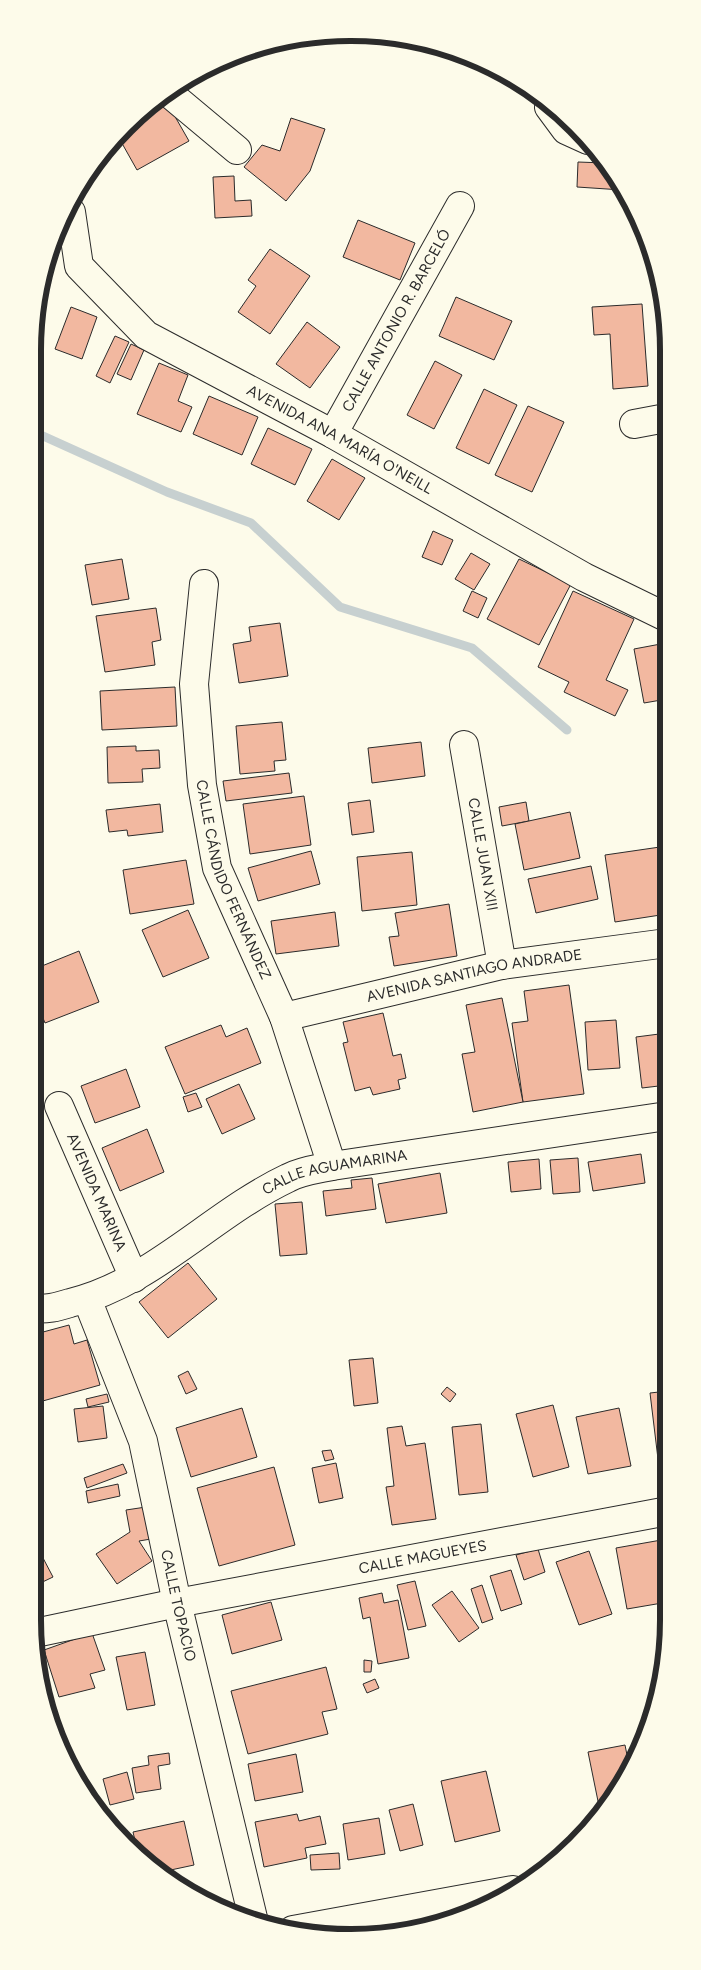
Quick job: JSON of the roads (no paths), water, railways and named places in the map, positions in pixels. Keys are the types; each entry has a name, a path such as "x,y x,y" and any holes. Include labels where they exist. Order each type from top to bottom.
{"street":[{"path":"173,97 237,150"},
{"name":"CALLE ANTONIO R. BARCELÓ","path":"333,434 460,206"},
{"name":"AVENIDA ANA MARÍA O'NEILL","path":"72,217 79,266 146,335 333,434 584,577 660,614"},
{"path":"634,424 660,419"},
{"name":"CALLE CÁNDIDO FERNÁNDEZ","path":"204,584 194,684 202,785 217,868 284,1017 332,1166"},
{"name":"CALLE JUAN XIII","path":"464,745 502,965"},
{"name":"AVENIDA SANTIAGO ANDRADE","path":"284,1017 502,965 660,944"},
{"name":"AVENIDA MARINA","path":"60,1106 134,1278"},
{"name":"CALLE AGUAMARINA","path":"41,1310 87,1299 134,1278 236,1207 289,1177 332,1166 660,1117"},
{"name":"CALLE TOPACIO","path":"87,1299 143,1441 177,1603 252,1912"},
{"name":"CALLE MAGUEYES","path":"42,1632 177,1603 660,1513"},
{"path":"313,1926 493,1894"}],"waterway":[{"path":"41,435 167,492 251,523 340,607 472,648 567,730"}]}
